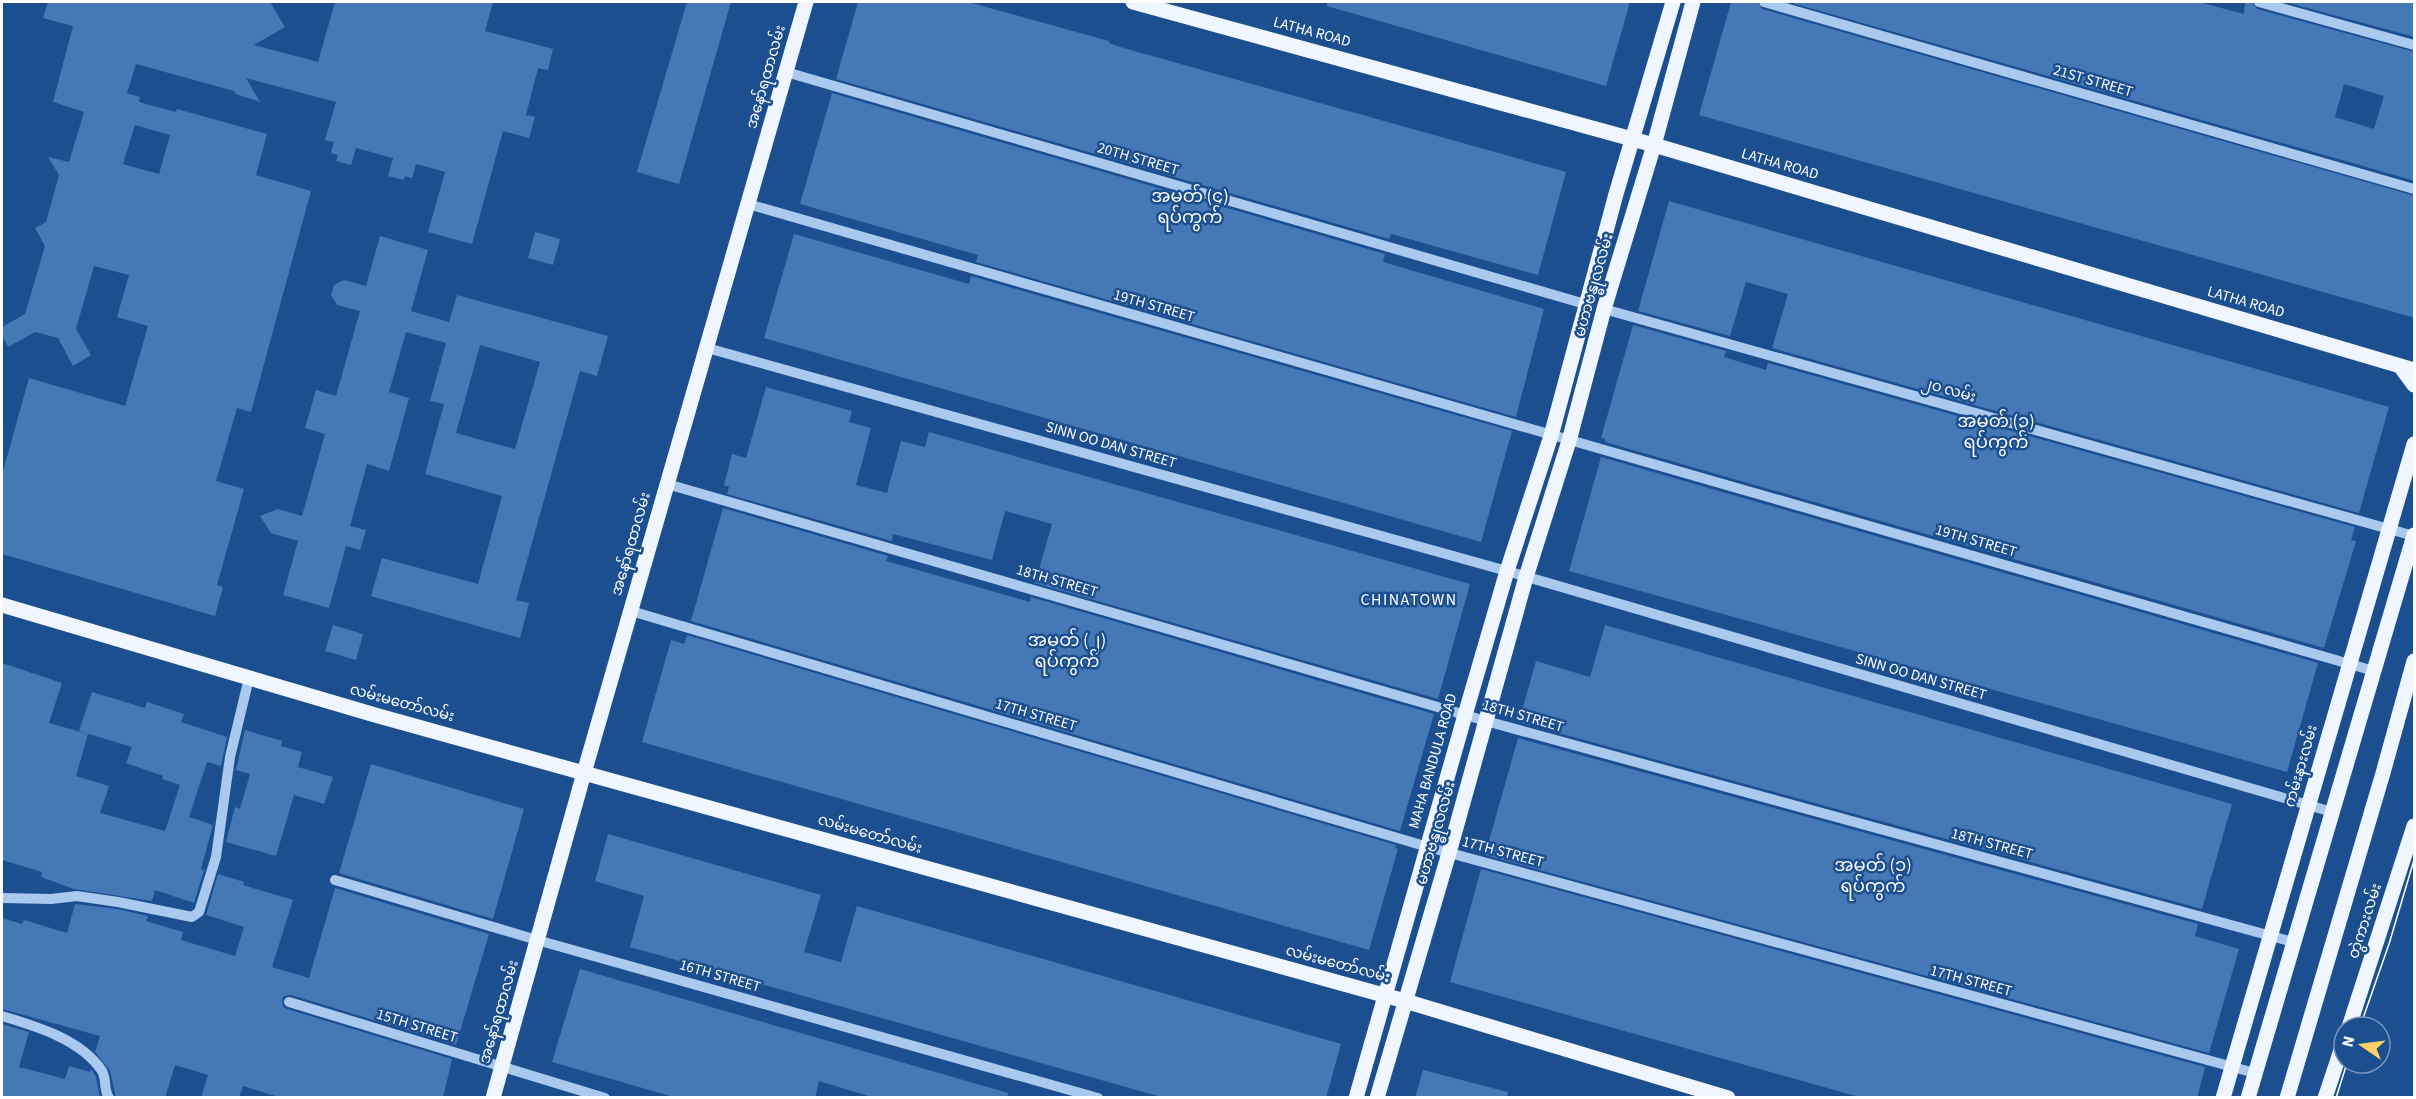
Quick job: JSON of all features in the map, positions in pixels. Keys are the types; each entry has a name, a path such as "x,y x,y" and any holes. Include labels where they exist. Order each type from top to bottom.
{"main road":[{"name":"အနော်ရထာလမ်း","path":"493,1098 806,2"},
{"name":"LATHA ROAD","path":"1133,2 1654,145 2410,366"},
{"name":"မဟာဗန္ဓုလလမ်း","path":"1551,436 1631,140 1673,2"},
{"name":"မဟာဗန္ဓုလလမ်း","path":"1377,1098 1449,853 1526,577 1569,441 1604,309 1654,145 1693,2"},
{"path":"2410,366 2415,385"},
{"name":"MAHA BANDULA ROAD","path":"1356,1098 1507,571 1551,436"},
{"name":"ကမ်းနားလမ်း","path":"2223,1098 2415,444"},
{"path":"2248,1098 2414,535"},
{"name":"လမ်းမတော်လမ်း","path":"2,605 584,773 1385,995 1728,1098"},
{"path":"2287,1098 2415,661"},
{"name":"တွဲကားလမ်း","path":"2353,1015 2415,826"},
{"path":"2325,1098 2333,1075"}],"street":[{"name":"21ST STREET","path":"1764,2 2415,189"},
{"path":"2259,2 2415,45"},
{"name":"20TH STREET","path":"786,72 1585,304"},
{"name":"19TH STREET","path":"748,204 2374,671"},
{"name":"၂၀ လမ်း","path":"1604,309 2390,529"},
{"name":"SINN OO DAN STREET","path":"707,348 1507,571"},
{"name":"18TH STREET","path":"667,484 1486,721 2294,942"},
{"path":"2390,529 2414,535"},
{"path":"1507,571 1526,577"},
{"name":"SINN OO DAN STREET","path":"1526,577 2332,813"},
{"name":"17TH STREET","path":"631,611 1449,853 2255,1073"},
{"path":"2,898 51,899 77,896 192,917 199,912 216,857 230,757 249,678"},
{"name":"16TH STREET","path":"334,880 537,940 1098,1098"},
{"name":"15TH STREET","path":"289,1002 605,1098"},
{"path":"2,1016 44,1028 80,1049 103,1072 105,1092 109,1098"}],"building":[{"path":"48,2 270,2 285,27 254,45 318,62 335,2 493,2 485,31 553,49 548,70 538,68 526,115 535,117 529,138 503,131 472,244 428,232 445,172 416,164 412,178 405,176 404,180 388,176 393,158 356,148 351,165 336,161 338,155 331,153 334,142 325,140 336,102 246,78 260,102 236,94 234,91 136,64 127,93 140,97 139,102 176,112 177,109 267,134 256,175 311,191 251,412 237,408 216,481 244,489 217,585 223,587 215,616 2,554 2,475 29,378 125,406 148,326 117,317 129,275 94,266 76,329 91,355 73,366 58,338 35,332 8,347 2,335 2,327 25,314 45,246 35,228 46,222 59,175 48,157 69,162 84,112 53,102 73,26 43,18","holes":["135,125 170,135 159,174 123,164"]},
{"path":"687,2 731,2 679,184 637,172"},
{"path":"858,2 968,2 1566,172 1538,275 1391,234 1389,239 836,79"},
{"path":"1327,2 1630,2 1606,86 1327,6"},
{"path":"1731,2 1757,2 1762,9 2415,196 2415,318 1699,115"},
{"path":"1789,2 2199,2 2244,14 2245,2 2252,2 2257,9 2415,52 2415,181","holes":["2344,84 2384,96 2374,129 2335,117"]},
{"path":"2285,2 2415,2 2415,37"},
{"path":"832,93 1385,254 1383,262 1544,309 1516,417 976,262 978,255 800,204"},
{"path":"1669,201 2389,407 2359,513 1772,348 1788,294 1746,282 1730,336 1638,311"},
{"path":"535,232 560,239 553,265 528,258"},
{"path":"794,234 969,284 971,276 1512,431 1481,542 764,338"},
{"path":"380,236 428,250 411,311 449,322 457,295 608,336 597,376 580,371 516,600 529,603 520,638 371,596 382,558 478,584 502,496 425,474 444,404 430,401 446,343 406,332 389,392 409,398 389,471 367,464 350,526 366,530 360,550 346,546 329,608 283,595 298,541 271,533 260,516 278,509 302,516 325,434 305,428 316,390 336,396 360,311 337,305 331,295 334,285 344,280 366,286","holes":["480,345 540,362 515,449 456,433"]},
{"path":"1633,325 1726,351 1724,357 1766,370 1768,363 2355,527 2351,540 2356,541 2324,648 1605,442 1605,439 1601,438"},
{"path":"766,387 852,411 849,422 871,428 856,485 887,493 901,441 925,447 929,432 1470,584 1438,699 1035,583 1052,524 1005,511 992,560 893,534 892,541 727,494 729,487 724,485 732,454 746,458"},
{"path":"1601,457 2318,663 2287,772 1569,571"},
{"path":"723,508 888,556 886,561 1030,602 1031,597 1434,714 1400,831 691,621"},
{"path":"333,625 363,634 356,660 325,651"},
{"path":"1605,625 2232,804 2202,909 1522,723 1524,715 1521,714 1536,661 1590,677"},
{"path":"687,635 1396,845 1395,848 1398,849 1369,950 642,742 671,640 684,644"},
{"path":"2,663 62,683 49,723 88,734 76,776 109,786 100,813 165,831 180,785 162,779 163,776 126,763 132,747 79,731 92,692 145,708 147,702 184,714 181,722 227,737 221,766 207,762 189,817 213,825 201,869 204,870 194,903 155,890 152,901 74,889 41,877 42,872 2,860"},
{"path":"245,730 282,741 281,746 302,752 298,767 333,777 324,804 294,795 276,856 226,842 235,807 240,809 250,774 236,770"},
{"path":"1518,738 2198,924 2195,936 2239,949 2209,1053 1485,855"},
{"path":"371,764 524,809 493,919 339,873"},
{"path":"608,834 821,895 804,952 841,962 857,906 1341,1044 1326,1098 1165,1098 630,947 644,896 595,881"},
{"path":"1481,869 2205,1067 2197,1098 1863,1098 1450,982"},
{"path":"218,874 244,882 243,885 293,900 272,967 309,978 335,888 489,934 456,1045 291,995 284,996 282,1000 283,1007 287,1009 452,1059 443,1098 282,1098 243,1086 239,1098 201,1098 208,1075 175,1065 165,1098 116,1098 110,1071 95,1052 100,1036 2,1009 2,918 22,924 24,920 67,933 75,904 117,909 148,916 146,921 183,932 181,940 235,956 244,927 206,915"},
{"path":"580,969 1008,1093 1007,1098 875,1098 819,1081 815,1098 677,1098 552,1062"},
{"path":"2,1024 29,1032 19,1067 65,1079 69,1066 90,1072 91,1069 96,1077 100,1098 2,1098"},
{"path":"1423,1070 1508,1092 1507,1098 1415,1098"}],"tram line":[{"path":"2364,1015 2389,944 2414,860"},
{"path":"2336,1098 2343,1075"}],"district":[{"name":"အမှတ် (၄) ရပ်ကွက်","path":"1190,206"},
{"name":"အမှတ် (၃) ရပ်ကွက်","path":"1996,431"},
{"name":"CHINATOWN","path":"1409,600"},
{"name":"အမှတ် (၂) ရပ်ကွက်","path":"1067,650"},
{"name":"အမှတ် (၁) ရပ်ကွက်","path":"1873,875"}]}
